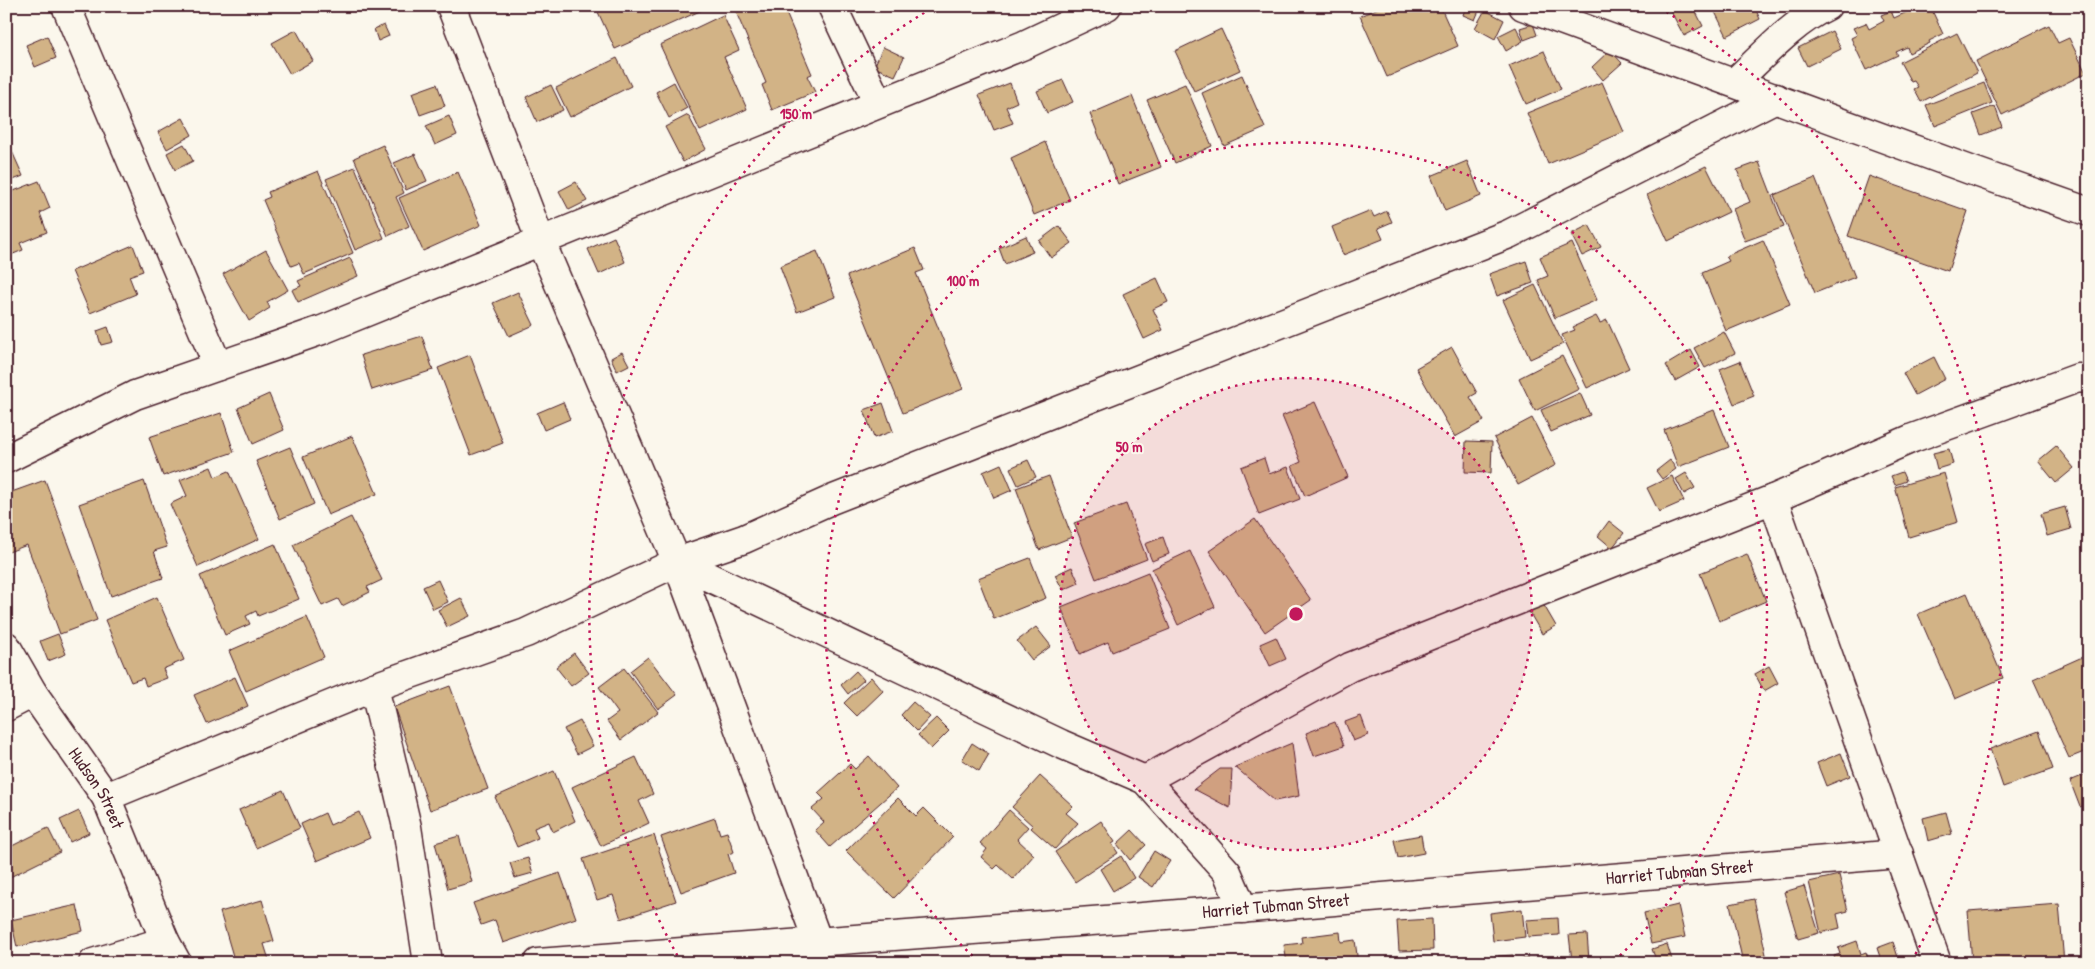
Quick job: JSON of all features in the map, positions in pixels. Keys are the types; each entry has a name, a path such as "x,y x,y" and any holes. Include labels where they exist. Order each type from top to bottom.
{"street":[{"path":"66,6 218,366"},
{"path":"451,6 541,242 676,562 818,942"},
{"path":"832,6 878,103"},
{"path":"6,459 135,395 322,330 1024,44 1107,6"},
{"path":"1523,6 2089,212"},
{"path":"1734,82 1814,12 1827,6"},
{"path":"106,796 374,687 526,633 676,562 744,539 840,496 1509,234 1776,98"},
{"path":"1145,780 1350,668 1773,499 1912,438 2078,378 2089,379"},
{"path":"1773,499 1937,963"},
{"path":"676,562 1052,740 1145,780 1227,872 1243,909"},
{"name":"Hudson Street","path":"6,646 33,693 106,796 171,952"},
{"path":"374,687 407,827 428,963"},
{"path":"6,707 33,693"},
{"name":"Harriet Tubman Street","path":"538,963 1243,909 1899,854"},
{"path":"94,963 171,952"}],"building":[{"path":"610,6 711,6 615,49 598,12"},
{"path":"750,6 783,6 812,74 807,76 815,92 772,110 762,85 766,83 736,12"},
{"path":"1383,6 1440,6 1458,46 1387,77 1360,16"},
{"path":"1466,6 1481,6 1475,20 1463,15"},
{"path":"1668,6 1693,6 1703,26 1684,36"},
{"path":"1726,6 1754,6 1760,19 1727,36 1715,12"},
{"path":"1920,6 1921,8 1930,6 1943,34 1929,41 1930,43 1909,53 1907,47 1896,52 1898,55 1866,70 1851,38 1857,35 1853,28 1866,23 1869,29 1884,21 1881,15 1891,11 1894,18 1907,12 1905,7"},
{"path":"1485,10 1504,20 1495,39 1475,28"},
{"path":"723,15 739,50 724,57 747,109 700,131 660,45"},
{"path":"1533,24 1537,35 1524,40 1520,28"},
{"path":"384,25 389,36 378,41 374,29"},
{"path":"2049,25 2058,43 2069,38 2086,73 2002,115 1976,61"},
{"path":"1516,27 1523,41 1506,51 1498,36"},
{"path":"1221,29 1240,70 1194,91 1175,51"},
{"path":"296,30 313,61 290,74 272,43"},
{"path":"1832,31 1841,49 1807,66 1798,48"},
{"path":"1957,33 1977,73 1921,102 1914,89 1918,87 1914,81 1911,82 1900,62"},
{"path":"47,36 56,58 35,67 26,45"},
{"path":"883,47 904,57 895,76 874,67"},
{"path":"1610,50 1622,63 1603,80 1592,67"},
{"path":"1544,51 1561,89 1526,104 1509,66"},
{"path":"617,58 631,86 570,117 556,88"},
{"path":"1242,75 1265,128 1224,146 1202,93"},
{"path":"1063,80 1073,102 1047,113 1037,91"},
{"path":"674,82 687,108 669,118 656,92"},
{"path":"1602,82 1624,132 1548,164 1527,113"},
{"path":"1010,83 1017,102 1006,107 1013,123 994,130 979,95"},
{"path":"1984,83 1992,103 1935,126 1926,105"},
{"path":"437,84 445,106 420,115 412,93"},
{"path":"1185,84 1212,146 1175,163 1147,100"},
{"path":"551,85 563,110 537,122 526,97"},
{"path":"1132,96 1161,167 1118,184 1090,114"},
{"path":"1995,106 2002,127 1981,135 1973,114"},
{"path":"688,115 706,149 683,162 665,127"},
{"path":"449,116 457,135 435,145 426,126"},
{"path":"183,118 192,135 167,149 158,132"},
{"path":"6,138 23,176 6,183"},
{"path":"1045,142 1070,200 1034,215 1011,158"},
{"path":"184,144 193,161 175,170 167,153"},
{"path":"383,145 404,193 396,197 409,226 388,236 354,158"},
{"path":"415,154 427,181 406,190 394,163"},
{"path":"1467,161 1481,196 1445,211 1431,176"},
{"path":"1759,162 1784,227 1745,241 1733,209 1750,202 1737,170"},
{"path":"1706,166 1729,212 1668,241 1647,195"},
{"path":"355,167 384,238 355,250 326,179"},
{"path":"318,171 353,253 304,274 299,263 291,266 263,200 270,197 268,192"},
{"path":"458,172 481,225 423,251 399,198"},
{"path":"1869,176 1968,211 1948,271 1848,236"},
{"path":"1815,178 1855,277 1815,293 1774,195"},
{"path":"39,181 50,208 40,213 47,232 20,243 23,250 6,257 6,194"},
{"path":"576,182 587,201 569,210 559,191"},
{"path":"1371,211 1374,217 1387,211 1392,222 1378,228 1383,239 1343,255 1332,227"},
{"path":"1589,225 1601,247 1582,256 1571,234"},
{"path":"1059,226 1072,243 1051,258 1039,241"},
{"path":"1026,236 1033,252 1005,264 999,248"},
{"path":"614,237 625,262 599,274 588,249"},
{"path":"1763,240 1790,304 1726,331 1702,273 1729,261 1726,256"},
{"path":"1572,243 1597,300 1555,318 1538,280 1548,276 1540,257"},
{"path":"133,245 143,271 129,276 136,294 90,313 72,271"},
{"path":"915,248 924,270 916,273 963,389 903,413 847,276"},
{"path":"266,250 288,290 267,302 270,308 249,321 223,274"},
{"path":"817,251 835,297 797,312 780,266"},
{"path":"350,258 358,276 298,302 292,290 301,286 298,281"},
{"path":"1526,261 1533,283 1497,296 1489,274"},
{"path":"1157,278 1168,302 1153,309 1163,330 1144,339 1123,294"},
{"path":"1535,285 1563,344 1530,359 1503,300"},
{"path":"518,292 534,325 509,336 493,303"},
{"path":"1596,316 1600,323 1607,320 1629,368 1587,388 1562,335 1575,330 1573,327"},
{"path":"108,327 113,342 101,345 97,331"},
{"path":"1724,332 1735,353 1705,368 1694,348"},
{"path":"422,336 433,370 372,390 361,355"},
{"path":"1452,347 1477,393 1470,397 1484,421 1455,437 1416,368"},
{"path":"1691,350 1700,367 1675,381 1666,365"},
{"path":"622,352 629,365 617,371 611,358"},
{"path":"470,355 503,443 471,455 438,368"},
{"path":"1562,356 1579,389 1535,411 1519,378"},
{"path":"1934,357 1945,379 1915,395 1903,373"},
{"path":"1740,361 1754,396 1734,404 1720,369"},
{"path":"1580,393 1590,415 1551,432 1541,410"},
{"path":"269,394 284,430 253,444 238,408"},
{"path":"563,402 570,419 544,430 537,413"},
{"path":"1315,402 1348,477 1305,496 1292,466 1301,462 1282,416"},
{"path":"883,403 893,431 874,438 864,410"},
{"path":"1714,410 1729,447 1678,467 1664,430"},
{"path":"221,413 234,452 163,476 149,437"},
{"path":"1532,418 1556,465 1518,485 1494,438"},
{"path":"352,436 377,494 328,515 303,457"},
{"path":"1466,441 1492,442 1491,473 1465,472"},
{"path":"2056,446 2074,468 2056,483 2038,461"},
{"path":"290,447 314,504 280,519 256,461"},
{"path":"1949,449 1953,464 1937,469 1933,453"},
{"path":"1264,458 1269,474 1288,467 1300,499 1259,515 1241,467"},
{"path":"1028,460 1036,477 1018,485 1010,468"},
{"path":"1670,460 1676,469 1662,479 1656,471"},
{"path":"1001,464 1012,490 994,498 983,472"},
{"path":"211,467 215,477 229,471 259,539 198,567 170,504 187,496 180,480"},
{"path":"1902,472 1906,481 1895,485 1891,476"},
{"path":"1686,473 1695,488 1684,494 1676,479"},
{"path":"1944,473 1958,522 1909,537 1895,487"},
{"path":"1049,476 1072,537 1039,550 1016,488"},
{"path":"1672,476 1684,501 1659,512 1647,488"},
{"path":"45,480 97,620 60,634 27,545 6,553 6,494"},
{"path":"144,481 167,547 154,551 163,578 111,596 79,504"},
{"path":"1126,504 1147,559 1096,579 1074,523"},
{"path":"2065,507 2071,529 2047,536 2041,514"},
{"path":"351,517 382,580 367,587 370,592 342,606 338,599 322,606 293,545"},
{"path":"1255,519 1311,600 1265,632 1209,551"},
{"path":"1609,521 1624,533 1612,548 1598,536"},
{"path":"1163,537 1169,554 1152,561 1145,544"},
{"path":"275,544 299,599 258,616 256,611 246,616 250,624 225,635 200,576"},
{"path":"1190,551 1215,607 1178,625 1152,569"},
{"path":"1747,554 1766,601 1719,621 1700,573"},
{"path":"1030,558 1046,598 994,619 978,578"},
{"path":"1072,567 1079,583 1063,590 1055,575"},
{"path":"1148,572 1170,629 1112,652 1108,642 1080,654 1061,607"},
{"path":"438,580 448,602 433,609 423,587"},
{"path":"1967,593 2003,678 1955,699 1918,614"},
{"path":"157,597 184,660 163,669 167,678 146,686 143,678 131,682 105,620"},
{"path":"461,598 470,616 447,627 438,610"},
{"path":"1542,602 1556,626 1542,634 1528,610"},
{"path":"307,617 324,657 246,691 229,651"},
{"path":"1036,627 1051,646 1032,660 1017,641"},
{"path":"58,634 66,654 48,661 40,641"},
{"path":"1276,637 1286,659 1270,666 1260,644"},
{"path":"574,653 589,673 571,686 556,667"},
{"path":"2089,654 2089,750 2069,758 2033,679"},
{"path":"648,657 677,695 658,709 630,671"},
{"path":"1769,666 1778,683 1764,691 1755,674"},
{"path":"624,668 658,712 621,740 607,721 618,713 599,687"},
{"path":"856,671 864,680 848,694 841,685"},
{"path":"235,677 248,706 207,724 194,695"},
{"path":"871,677 883,691 857,716 844,703"},
{"path":"450,686 488,789 430,810 394,707"},
{"path":"913,702 930,717 917,731 901,715"},
{"path":"1361,716 1368,735 1353,741 1345,722"},
{"path":"936,718 949,731 931,749 918,735"},
{"path":"580,721 593,746 577,754 564,729"},
{"path":"1335,722 1344,746 1314,756 1306,733"},
{"path":"2039,731 2053,769 2003,787 1990,749"},
{"path":"972,743 989,754 979,771 962,760"},
{"path":"1292,743 1299,796 1275,801 1235,767"},
{"path":"1841,753 1850,776 1826,786 1817,763"},
{"path":"869,756 897,788 830,847 815,830 824,822 812,809 824,799 818,793 850,764 855,769"},
{"path":"636,757 653,794 639,801 649,823 601,846 572,787"},
{"path":"2089,764 2089,803 2080,807 2070,781 2087,774 2084,766"},
{"path":"1220,769 1232,769 1230,808 1194,789"},
{"path":"554,771 575,821 553,832 549,822 534,828 538,838 517,847 495,797"},
{"path":"1040,776 1073,806 1066,813 1078,823 1055,849 1031,828 1033,826 1012,807"},
{"path":"283,790 300,828 256,848 239,810"},
{"path":"898,798 916,816 924,808 953,837 894,898 846,851"},
{"path":"1009,810 1028,827 1017,839 1034,855 1013,879 998,865 994,869 981,857 987,849 980,843"},
{"path":"79,811 89,833 70,842 60,820"},
{"path":"359,812 370,838 317,861 301,824 325,813 330,825"},
{"path":"1946,812 1952,834 1928,841 1923,818"},
{"path":"715,818 720,834 727,832 734,852 728,854 734,873 681,892 661,837"},
{"path":"1101,821 1115,842 1112,844 1118,853 1075,882 1055,852"},
{"path":"48,828 60,852 6,879 6,849"},
{"path":"1132,830 1146,845 1130,860 1117,844"},
{"path":"654,835 676,901 621,919 613,895 597,900 583,859"},
{"path":"1421,835 1424,853 1398,858 1394,840"},
{"path":"459,836 472,882 448,889 435,843"},
{"path":"1154,851 1170,861 1153,887 1138,877"},
{"path":"1121,856 1134,878 1113,891 1100,869"},
{"path":"528,858 533,873 515,878 510,863"},
{"path":"560,873 576,918 503,943 495,920 481,925 473,903"},
{"path":"1839,875 1848,911 1837,914 1840,928 1821,933 1809,882"},
{"path":"1804,886 1819,933 1798,939 1784,892"},
{"path":"1754,899 1767,959 1756,963 1743,963 1730,904"},
{"path":"262,900 274,941 264,944 270,963 235,963 220,912"},
{"path":"2059,904 2064,963 1972,963 1968,911"},
{"path":"77,905 83,931 17,947 11,920"},
{"path":"1678,905 1685,937 1651,944 1644,913"},
{"path":"1522,909 1525,937 1493,941 1490,913"},
{"path":"1558,918 1559,935 1528,937 1526,920"},
{"path":"1432,919 1433,950 1399,951 1397,921"},
{"path":"1340,932 1341,942 1355,940 1358,963 1287,963 1284,945 1302,943 1301,937"},
{"path":"1587,934 1589,960 1572,961 1569,935"},
{"path":"1857,941 1861,954 1866,952 1870,963 1836,963 1834,956 1840,954 1838,948"},
{"path":"1893,942 1898,957 1882,963 1877,948"},
{"path":"1667,944 1673,963 1657,963 1652,949"},
{"path":"1513,955 1513,963 1499,963 1498,956"},
{"path":"1539,958 1539,963 1521,963 1521,959"}]}
